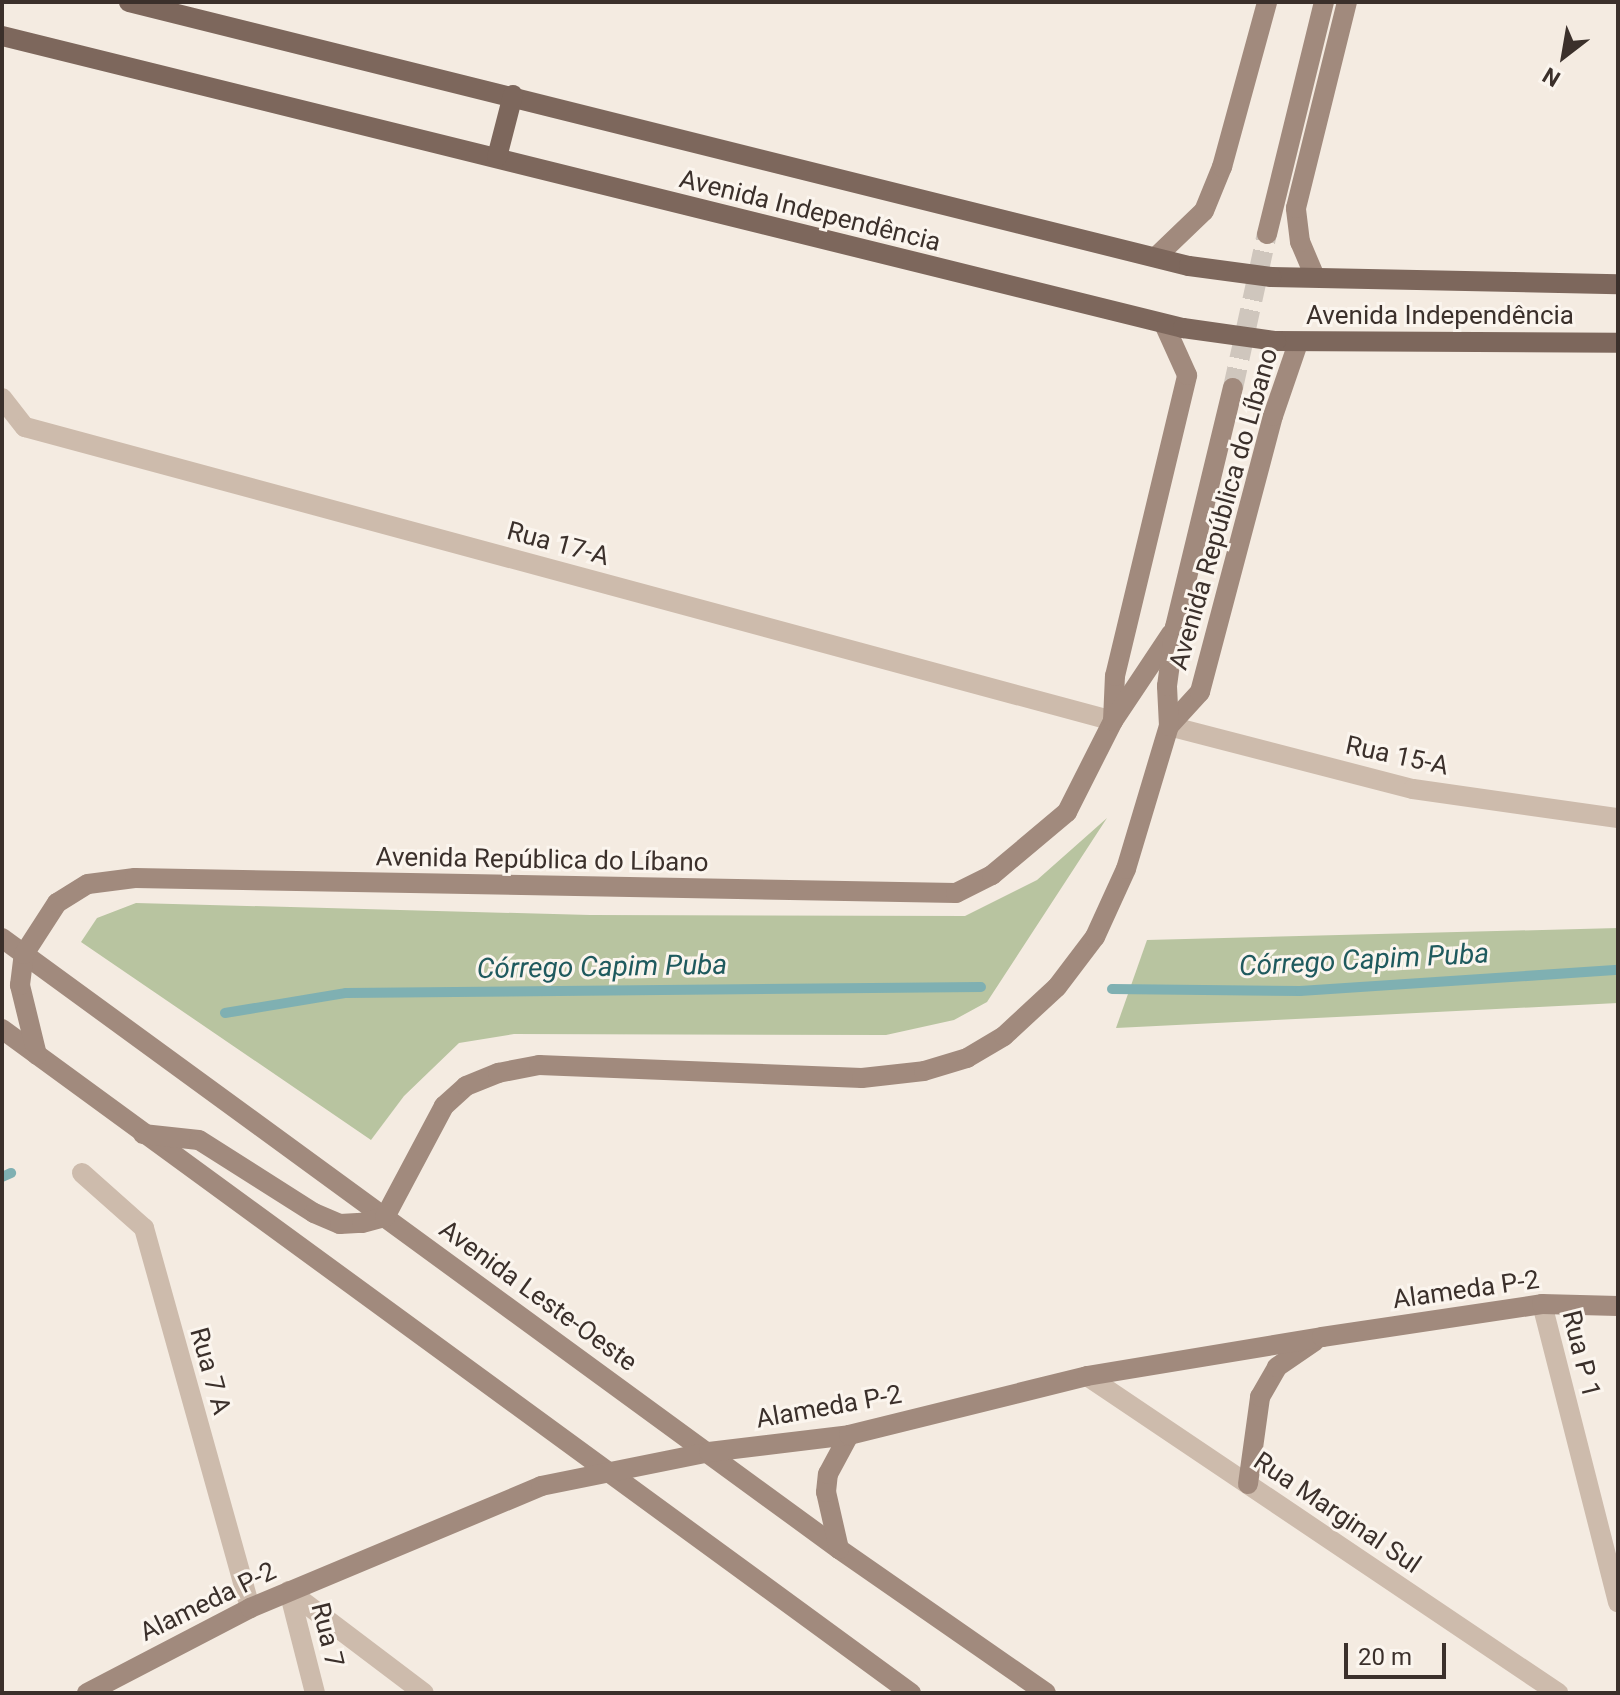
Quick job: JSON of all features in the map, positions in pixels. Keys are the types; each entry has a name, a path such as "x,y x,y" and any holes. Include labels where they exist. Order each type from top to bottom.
{"main road":[{"name":"Avenida Independência","path":"129,2 513,95 1189,266 1271,277 1618,284"},
{"path":"1156,257 1182,238 1204,211 1222,167 1267,2"},
{"path":"1267,234 1324,2"},
{"path":"1315,277 1300,242 1296,208 1347,2"},
{"name":"Avenida Independência","path":"2,36 1173,326 1298,343 1333,339 1618,343"},
{"path":"497,157 513,95"},
{"name":"Avenida República do Líbano","path":"1113,721 1115,676 1187,375 1173,326"},
{"name":"Avenida República do Líbano","path":"1169,726 1200,692 1273,416 1298,343"},
{"name":"Avenida República do Líbano","path":"385,1217 444,1106 466,1086 498,1073 539,1065 862,1078 924,1071 967,1058 1004,1036 1057,987 1095,937 1126,869 1169,726 1167,686 1175,627 1233,388"},
{"name":"Avenida República do Líbano","path":"24,954 57,903 88,884 135,878 956,893 1005,866 1067,812 1113,721 1175,627"},
{"name":"Avenida Leste-Oeste","path":"2,938 839,1549 1046,1693"},
{"path":"24,954 20,985 37,1055"},
{"path":"2,1029 604,1472 911,1693"},
{"path":"143,1134 199,1140 340,1224 385,1217"},
{"name":"Alameda P-2","path":"87,1693 250,1608 541,1486 709,1452 849,1435 1087,1376 1542,1304 1618,1306"},
{"path":"1248,1484 1260,1397 1277,1367 1322,1337"},
{"path":"839,1549 826,1492 828,1474 849,1435"}],"street":[{"path":"2,398 25,427"},
{"name":"Rua 17-A","path":"2,420 1113,721"},
{"name":"Rua 15-A","path":"1169,726 1413,789 1618,818"},
{"name":"Rua 7 A","path":"82,1173 144,1228 250,1608"},
{"name":"Rua P 1","path":"1542,1304 1618,1602"},
{"name":"Rua Marginal Sul","path":"1087,1376 1558,1693"},
{"path":"289,1591 424,1693"},
{"name":"Rua 7","path":"289,1591 315,1693"}],"green space":[{"path":"1107,818 987,1002 954,1020 886,1035 514,1034 459,1043 404,1096 371,1140 81,942 97,918 136,903 590,915 965,916 1037,880"},
{"path":"1618,928 1618,1003 1116,1028 1147,940"}],"waterway":[{"name":"Córrego Capim Puba","path":"1112,989 1300,991 1618,970"},
{"name":"Córrego Capim Puba","path":"225,1013 346,993 981,987"},
{"name":"Córrego Capim Puba","path":"2,1177 11,1173"}],"tunnel":[{"path":"1233,388 1267,234"}]}
